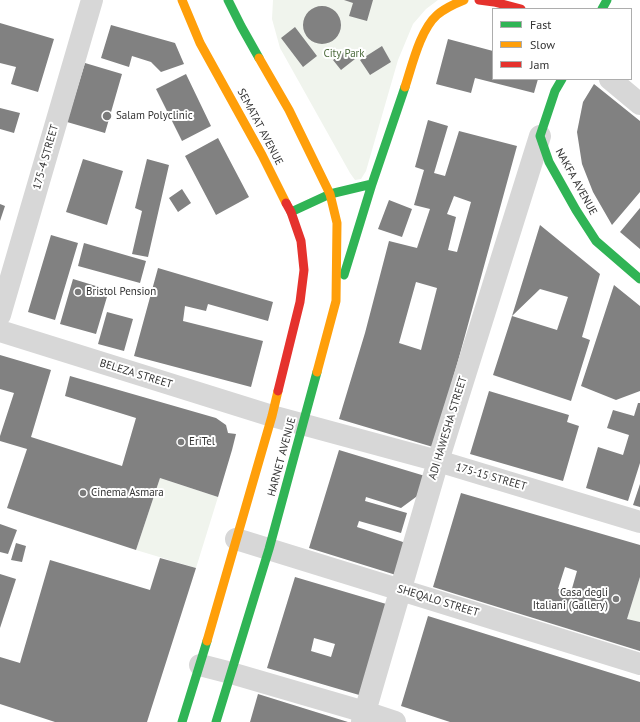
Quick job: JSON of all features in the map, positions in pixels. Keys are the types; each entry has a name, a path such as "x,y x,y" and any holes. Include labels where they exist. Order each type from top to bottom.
{"main road":[{"name":"SEMATAT AVENUE","path":"182,0 200,43 262,155 291,212 301,241 304,270"},
{"path":"228,0 241,26 289,110 330,194"},
{"path":"336,301 372,184 425,31 436,16 450,6 464,0"},
{"path":"479,0 517,8"},
{"path":"540,136 555,91 561,80"},
{"name":"NAKFA AVENUE","path":"540,136 549,162 576,210 596,241 640,279"},
{"path":"291,212 330,194 372,184"},
{"name":"HARNET AVENUE","path":"216,722 269,549 336,301 337,223 330,194"},
{"name":"HARNET AVENUE","path":"182,722 272,416 300,302 304,270"}],"street":[{"name":"175-4 STREET","path":"0,314 92,0"},
{"path":"611,80 640,104"},
{"name":"ADI HAWESHA STREET","path":"364,717 438,461 540,136"},
{"name":"BELEZA STREET","path":"0,331 272,416"},
{"name":"175-15 STREET","path":"272,416 438,461 640,522"},
{"name":"SHEQALO STREET","path":"236,539 640,664"},
{"path":"200,665 231,673 364,717 395,722"}],"green space":[{"name":"City Park","path":"273,0 438,0 426,9 413,24 398,60 366,171 361,179 355,180 350,173 280,48 272,19"},
{"path":"160,478 218,497 196,568 136,550"},
{"path":"640,577 640,622 627,619"}],"building":[{"path":"344,0 373,0 367,21 349,16 353,3"},
{"path":"318,6 326,6 336,11 340,18 340,32 336,39 326,44 318,44 308,39 306,36 303,29 303,21 308,11 311,9"},
{"path":"0,23 54,39 38,92 11,84 16,67 0,63"},
{"path":"111,25 175,43 184,64 161,72 151,62 132,56 129,67 101,58"},
{"path":"295,27 317,56 303,67 281,38"},
{"path":"448,39 492,51 492,80 538,80 534,93 475,78 471,93 436,84"},
{"path":"382,46 391,62 370,75 360,60"},
{"path":"348,49 355,59 341,70 333,60"},
{"path":"85,63 122,74 105,133 67,122"},
{"path":"186,74 211,126 182,141 156,89"},
{"path":"594,84 640,121 640,192 612,225 593,192 582,164 577,132 583,102"},
{"path":"0,108 20,113 14,133 0,129"},
{"path":"428,120 448,126 434,173 445,176 459,131 517,146 433,447 339,419 365,333 389,241 417,248 430,209 414,205 424,170 415,167","holes":["454,196 471,202 457,252 448,250 456,217 447,214","416,282 437,288 421,350 399,343"]},
{"path":"218,138 249,197 216,215 185,156"},
{"path":"83,159 123,171 107,225 66,212"},
{"path":"147,159 169,165 148,257 132,254 142,211 135,208"},
{"path":"182,189 191,203 178,212 169,198"},
{"path":"389,200 412,209 402,237 378,229"},
{"path":"0,204 5,206 0,221"},
{"path":"640,208 640,249 620,232"},
{"path":"540,225 600,274 582,337 590,340 571,401 493,375","holes":["540,289 568,297 557,330 512,316"]},
{"path":"51,235 78,243 55,320 28,312"},
{"path":"84,243 146,261 140,283 78,266"},
{"path":"158,268 273,302 268,321 208,304 206,311 185,306 183,321 263,341 251,387 134,356"},
{"path":"73,279 109,290 96,334 60,324"},
{"path":"614,285 640,306 640,391 616,400 581,386"},
{"path":"107,312 133,319 124,351 98,344"},
{"path":"0,355 51,370 31,437 122,466 136,418 65,396 70,376 216,418 226,425 228,433 236,434 218,497 160,478 136,550 7,508 27,449 0,441 0,436 14,393 0,389"},
{"path":"489,391 569,415 567,422 579,426 563,481 470,454"},
{"path":"638,403 640,403 640,463 628,501 586,488 598,447 623,455 629,435 607,428 613,410 634,416"},
{"path":"339,450 425,476 420,494 401,508 366,497 365,501 407,513 401,533 359,521 357,527 406,543 396,575 309,548"},
{"path":"640,484 640,507 633,505"},
{"path":"461,493 640,545 640,577 627,619 640,622 640,651 433,587","holes":["565,567 577,571 571,592 558,589"]},
{"path":"0,524 17,530 8,554 0,552"},
{"path":"16,543 26,546 22,562 11,560"},
{"path":"160,558 196,568 147,722 55,722 0,704 0,657 20,663 50,560 150,590"},
{"path":"0,574 16,579 0,628"},
{"path":"295,577 393,606 366,697 267,668","holes":["314,638 335,644 331,657 311,651"]},
{"path":"428,616 640,682 640,722 450,722 401,706"},
{"path":"258,694 348,722 250,722"}],"traffic: fast":[{"path":"228,0 259,58"},
{"path":"603,8 607,0"},
{"path":"561,80 555,91 540,136 549,162 576,210 596,241 640,279"},
{"path":"344,275 372,184 405,87"},
{"path":"291,212 330,194 372,184"},
{"path":"216,722 269,549 317,372"},
{"path":"182,722 207,641"}],"traffic: slow":[{"path":"182,0 200,43 262,155 286,203"},
{"path":"405,87 417,49 431,22 443,10 464,0"},
{"path":"259,58 289,110 330,194 337,223 336,301 317,372"},
{"path":"207,641 278,391"}],"traffic: jam":[{"path":"479,0 517,8"},
{"path":"278,391 300,302 304,270 301,241 291,212 286,203"}],"place":[{"name":"Salam Polyclinic","path":"107,116"},
{"name":"Bristol Pension","path":"78,292"},
{"name":"EriTel","path":"181,442"},
{"name":"Cinema Asmara","path":"83,493"},
{"name":"Casa degli Italiani (Gallery)","path":"616,599"}]}
